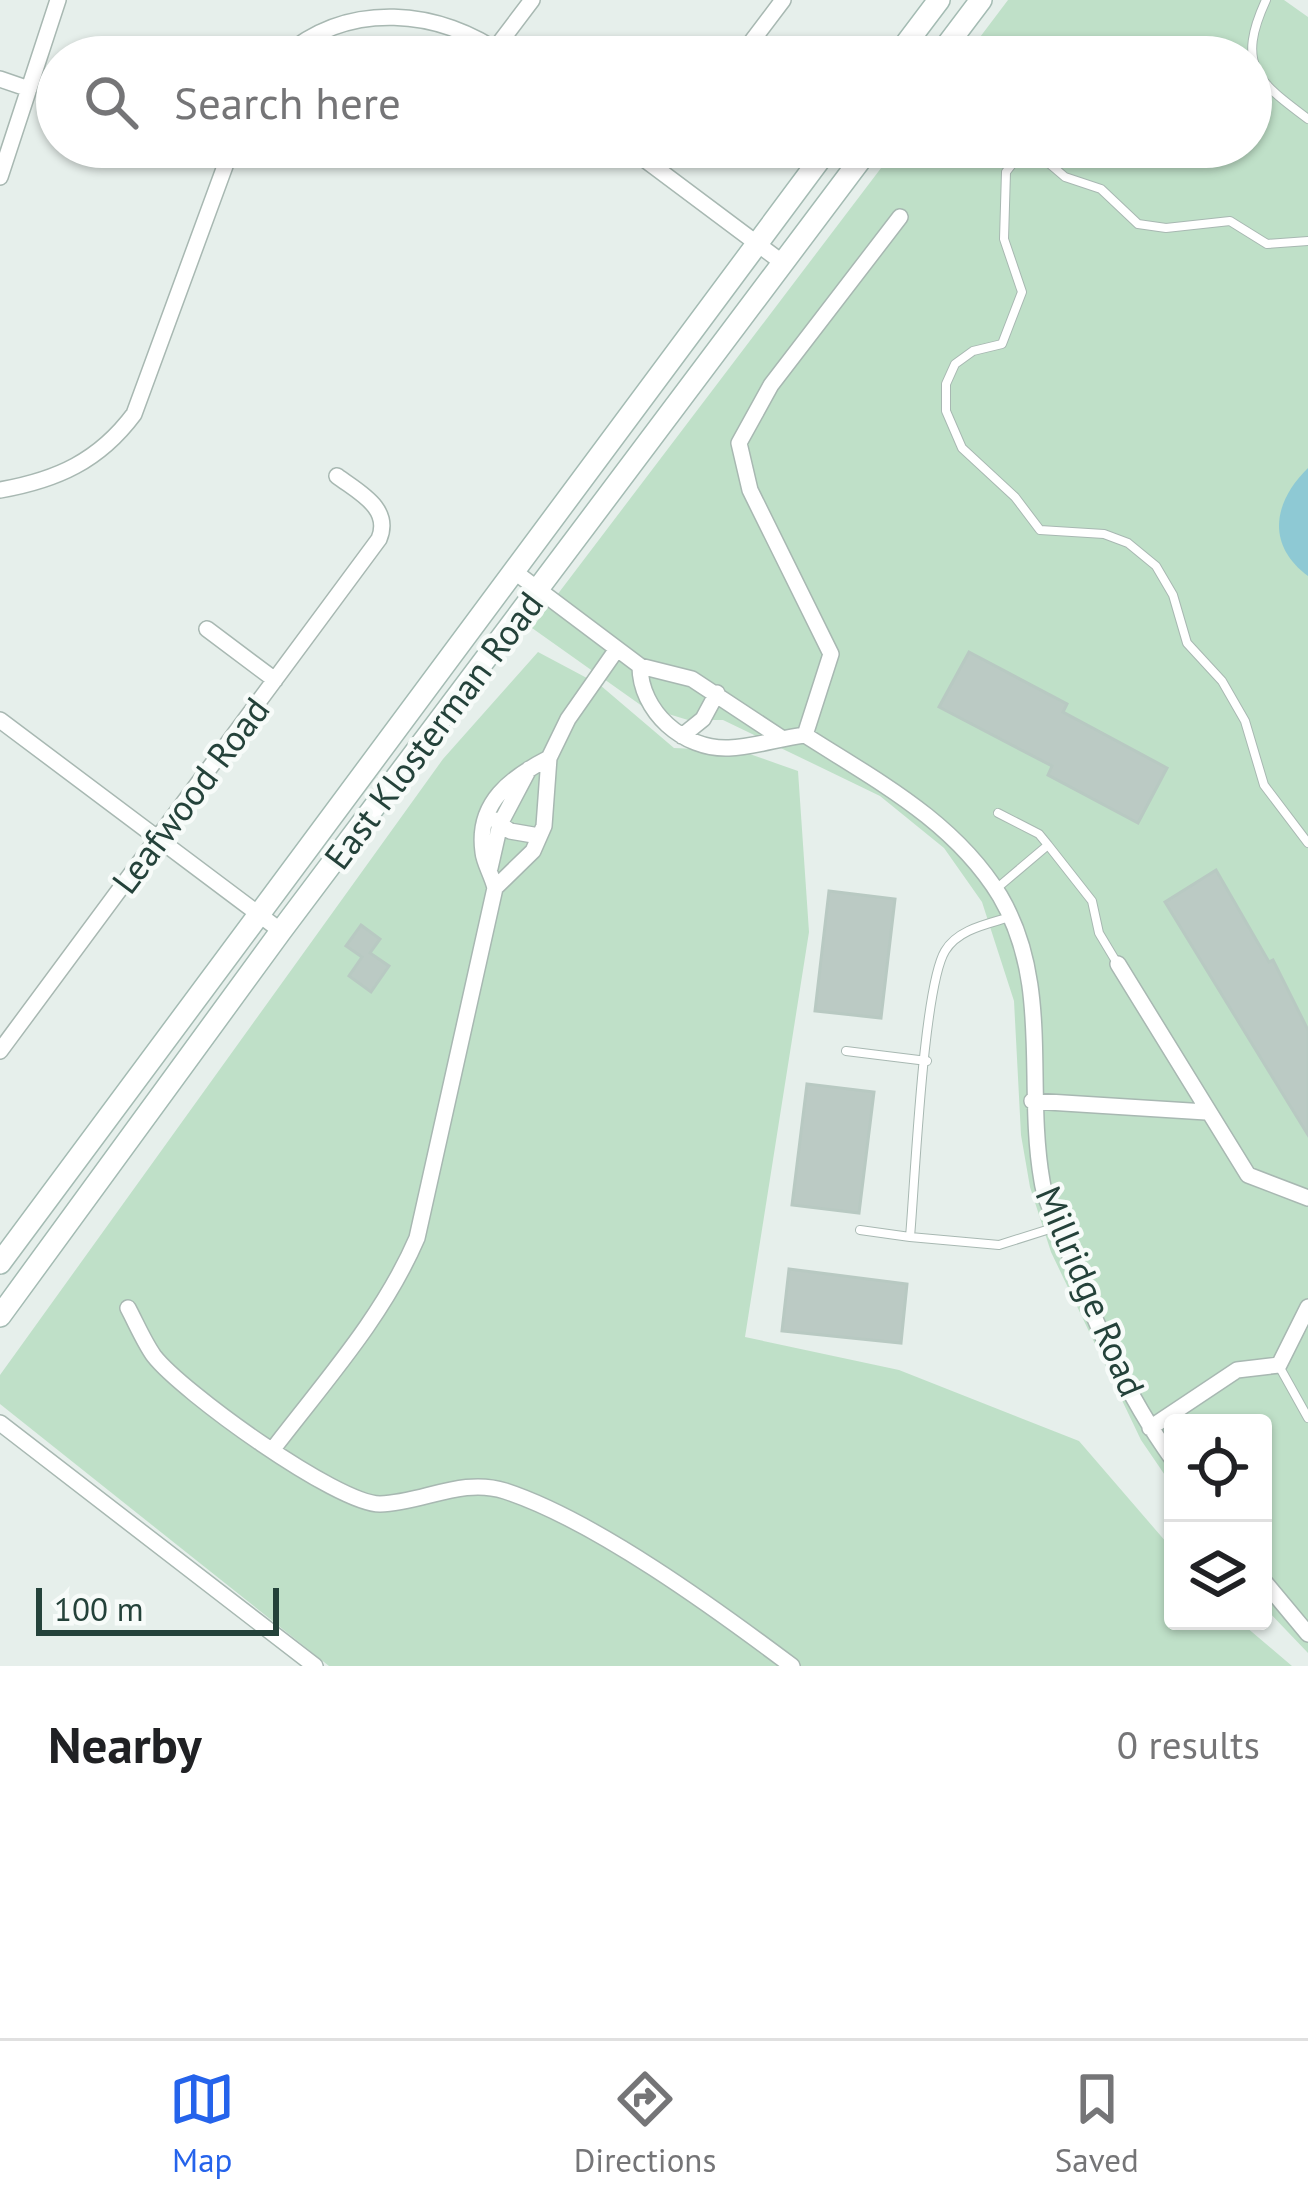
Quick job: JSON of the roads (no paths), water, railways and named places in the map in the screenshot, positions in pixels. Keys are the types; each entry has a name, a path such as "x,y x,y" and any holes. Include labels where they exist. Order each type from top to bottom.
{"main road":[{"path":"912,36 939,0"},
{"path":"954,36 981,0"},
{"name":"East Klosterman Road","path":"0,1263 813,168"},
{"name":"East Klosterman Road","path":"0,1316 281,931 854,168"}],"street":[{"path":"46,36 58,0"},
{"path":"510,36 532,0"},
{"path":"756,36 783,0"},
{"path":"319,36 403,7 471,36"},
{"path":"0,177 36,68"},
{"path":"0,80 29,89"},
{"path":"0,490 67,472 103,449 134,413 224,168"},
{"path":"658,168 783,263"},
{"path":"640,666 640,683 654,712 682,736 728,748 805,735 831,654 750,490 739,443 771,385 900,217"},
{"name":"Leafwood Road","path":"0,1051 379,538 384,525 380,512 337,476"},
{"path":"515,572 640,666 692,679 780,737"},
{"path":"208,628 275,680"},
{"path":"495,888 514,874 539,836 549,794 549,758 568,719 617,649"},
{"path":"682,736 704,719 717,693"},
{"path":"0,720 281,931"},
{"name":"Millridge Road","path":"805,735 943,826 1011,917 1030,967 1035,1001 1032,1101 1042,1184 1084,1296 1164,1447"},
{"path":"273,1449 399,1280 416,1238 495,888 483,857 497,793 518,771 549,758"},
{"path":"494,819 539,836"},
{"path":"1118,964 1248,1174 1308,1198"},
{"path":"1032,1101 1206,1112"},
{"path":"1150,1428 1237,1370 1279,1365 1308,1307"},
{"path":"128,1308 155,1358 323,1486 356,1501 382,1504 482,1486 507,1492 635,1559 792,1666"},
{"path":"0,1423 315,1666"},
{"path":"1272,1591 1308,1634"}],"lane":[{"path":"1254,36 1266,0"},
{"path":"1272,92 1308,119"},
{"path":"1009,168 1004,239 1023,285 1019,310 1002,344 966,354 955,364 944,402 962,448 1016,497 1040,530 1105,534 1128,543 1156,566 1173,595 1187,644 1238,708 1264,785 1308,843"},
{"path":"1055,168 1065,177 1101,189 1125,215 1149,227 1230,221 1267,244 1308,241"},
{"path":"998,813 1039,834 1048,845 1092,901 1099,933 1118,964"},
{"path":"995,890 1048,845"},
{"path":"910,1237 935,981 945,951 973,928 1011,917"},
{"path":"846,1051 927,1061"},
{"path":"860,1229 999,1245 1059,1226"},
{"path":"1279,1365 1308,1418"}],"water":[{"path":"1308,468 1308,576 1285,550 1279,522 1288,494"}]}
